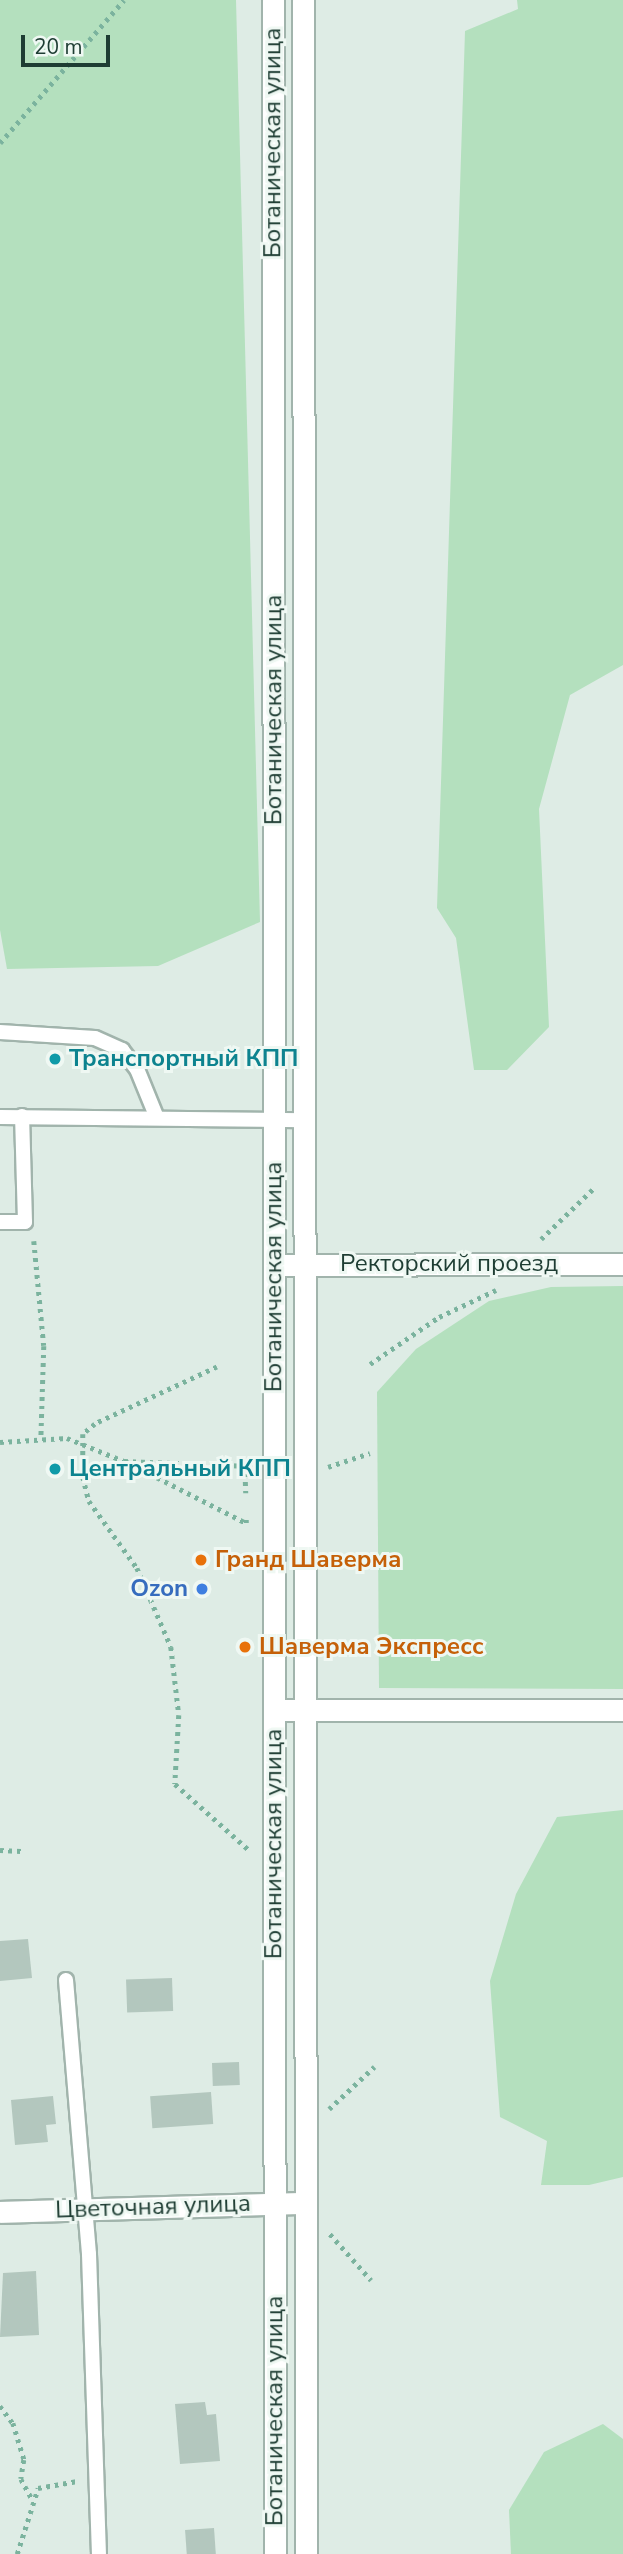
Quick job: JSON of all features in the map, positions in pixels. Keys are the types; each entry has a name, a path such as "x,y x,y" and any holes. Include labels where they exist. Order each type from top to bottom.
{"street":[{"name":"Ботаническая улица","path":"273,0 275,2554"},
{"name":"Ботаническая улица","path":"303,0 306,2554"},
{"name":"Ректорский проезд","path":"274,1265 623,1264"},
{"path":"274,1710 623,1710"},
{"name":"Цветочная улица","path":"0,2212 306,2203"}],"lane":[{"path":"0,1031 95,1038 122,1050 137,1069 157,1118"},
{"path":"0,1222 25,1222 22,1116"},
{"path":"0,1117 306,1120"},
{"path":"66,1980 86,2210 99,2554"}],"path":[{"path":"0,144 124,0"},
{"path":"370,1364 439,1317 495,1291 557,1221 593,1189"},
{"path":"25,1222 33,1231 44,1346 41,1439"},
{"path":"217,1367 95,1424 83,1434 82,1445 89,1501 137,1569 171,1647 179,1715 175,1784 203,1805 245,1850 254,1850"},
{"path":"0,1442 41,1439 82,1445 124,1461 246,1523 246,1512"},
{"path":"324,1468 370,1453"},
{"path":"124,1461 259,1467"},
{"path":"246,1465 246,1500"},
{"path":"0,1850 21,1851"},
{"path":"318,2119 374,2067"},
{"path":"322,2229 371,2280"},
{"path":"0,2406 13,2423 24,2460 22,2479 32,2497"},
{"path":"16,2554 32,2497 38,2488 94,2473"}],"green space":[{"path":"0,0 236,0 260,922 158,966 7,969 0,930"},
{"path":"517,0 623,0 623,665 570,695 539,809 549,1027 507,1070 474,1070 456,938 437,908 465,31 518,9"},
{"path":"623,1286 623,1689 379,1688 377,1392 416,1349 489,1301 551,1287"},
{"path":"623,1810 623,2177 589,2185 541,2185 547,2141 500,2117 490,1981 516,1894 557,1817"},
{"path":"603,2424 623,2439 623,2554 511,2554 509,2510 544,2452"}],"building":[{"path":"28,1939 32,1978 0,1981 0,1941"},
{"path":"172,1978 173,2011 127,2013 126,1980"},
{"path":"239,2062 240,2085 213,2086 212,2063"},
{"path":"211,2092 213,2124 152,2128 150,2096"},
{"path":"53,2096 56,2124 46,2125 48,2142 15,2145 11,2100"},
{"path":"36,2271 39,2335 0,2337 3,2273"},
{"path":"205,2402 207,2415 216,2414 220,2461 180,2464 175,2404"},
{"path":"214,2528 216,2554 187,2554 185,2530"}],"place":[{"name":"Транспортный КПП","path":"55,1059"},
{"name":"Центральный КПП","path":"55,1469"},
{"name":"Гранд Шаверма","path":"201,1560"},
{"name":"Ozon","path":"202,1589"},
{"name":"Шаверма Экспресс","path":"245,1647"}]}
